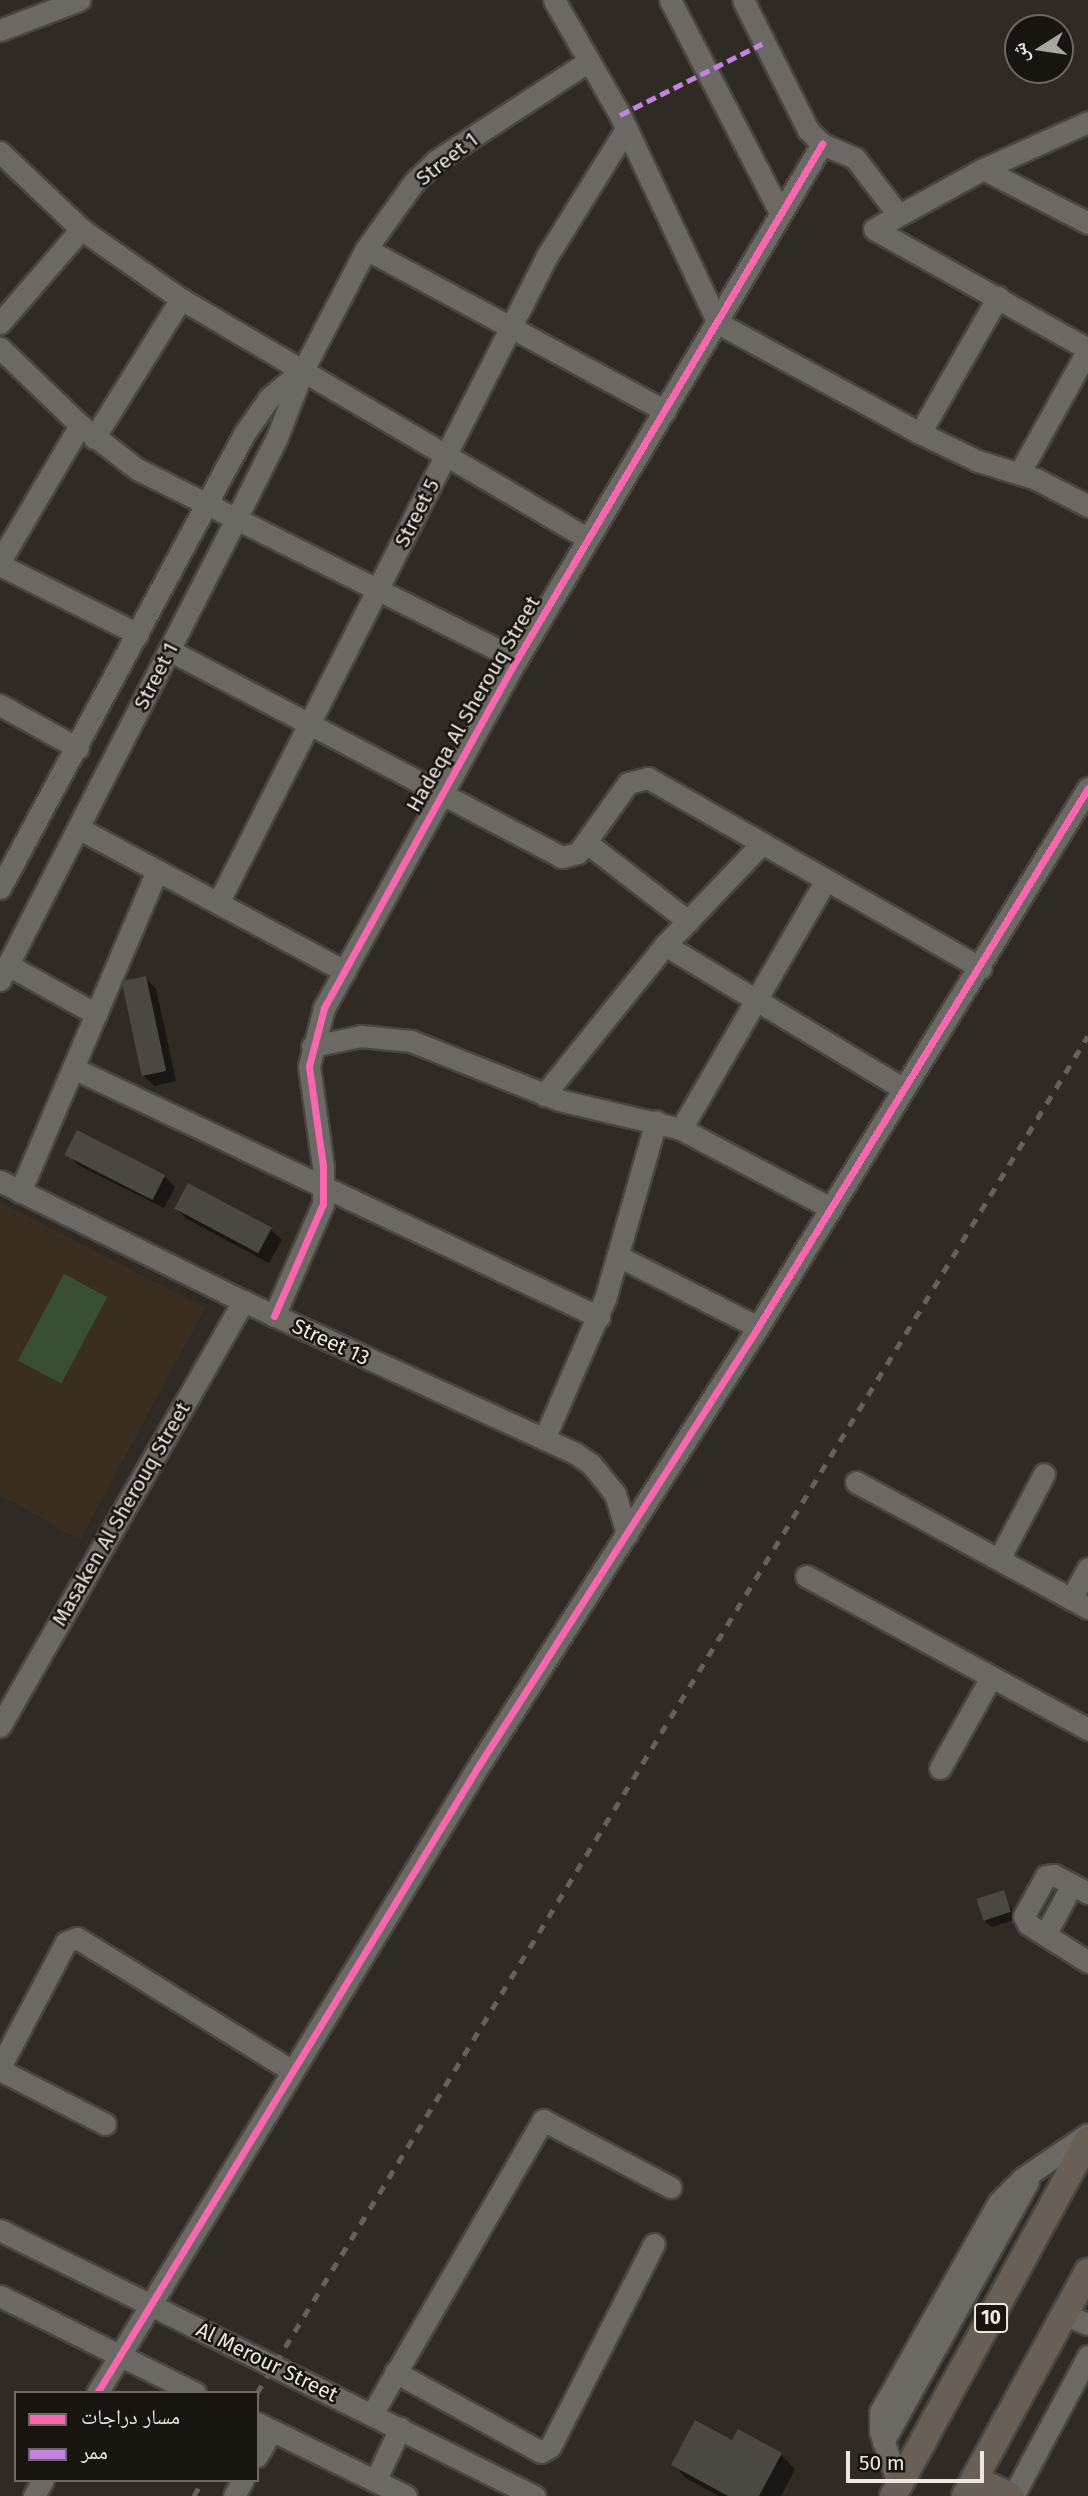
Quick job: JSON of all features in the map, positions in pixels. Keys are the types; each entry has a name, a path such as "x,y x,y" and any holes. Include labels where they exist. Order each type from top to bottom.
{"main road":[{"name":"10","path":"896,2491 1088,2140"},
{"path":"1011,2496 969,2487 1076,2319 1088,2271"}],"street":[{"path":"0,30 79,0"},
{"path":"554,0 626,129 718,323 920,433 978,461 1020,472 1088,506"},
{"path":"670,0 780,212"},
{"path":"743,0 808,130 822,144 855,158 897,213"},
{"name":"Street 1","path":"4,973 235,521 277,436 304,368 366,249 405,194 437,160 589,61"},
{"path":"1020,472 1088,349 875,230 897,213 983,169 1088,122"},
{"name":"Street 5","path":"218,903 547,256 626,129"},
{"name":"Hadeqa Al Sherouq Street","path":"274,1316 319,1220 324,1186 309,1066 312,1046 345,971 517,659 822,144"},
{"path":"0,152 81,229 181,299 304,368 445,457 588,539"},
{"path":"983,169 1088,223"},
{"path":"0,323 81,229"},
{"path":"366,249 665,411"},
{"path":"920,433 998,297"},
{"path":"138,634 0,563 87,432 181,299"},
{"path":"0,348 87,432 136,469 235,521 517,659"},
{"name":"Street 1","path":"0,888 78,748 206,505 269,398 304,368"},
{"path":"169,650 442,791 562,857 570,858 587,843 628,783 643,777 981,968"},
{"path":"0,705 78,748"},
{"path":"98,2391 292,2071 981,968 1088,788"},
{"path":"78,828 345,971"},
{"path":"587,843 688,921"},
{"path":"544,1095 665,945 762,843"},
{"path":"20,1192 157,871"},
{"path":"681,1129 826,880"},
{"path":"665,945 904,1089"},
{"path":"4,973 96,1014"},
{"path":"312,1046 361,1036 411,1041 544,1095 681,1129 831,1208"},
{"path":"73,1068 599,1317"},
{"path":"544,1439 599,1317 656,1121"},
{"name":"Street 13","path":"0,1181 274,1316 575,1453 604,1478 615,1494 627,1534"},
{"path":"618,1256 758,1326"},
{"name":"Masaken Al Sherouq Street","path":"0,1726 243,1301"},
{"path":"999,1559 1044,1474"},
{"path":"856,1482 1079,1603 1088,1568"},
{"path":"806,1576 1088,1729"},
{"path":"940,1768 991,1677"},
{"path":"1045,1936 1080,1889 1046,1876 1024,1912 1028,1924 1045,1936 1087,1957"},
{"path":"105,2124 0,2069 66,1942 78,1938 292,2071"},
{"path":"372,2414 543,2120 670,2187"},
{"path":"896,2491 883,2442 1034,2171 1088,2134"},
{"name":"Al Merour Street","path":"0,2230 534,2496"},
{"path":"395,2372 541,2452 551,2447 654,2244"},
{"path":"0,2296 191,2391"},
{"path":"1011,2496 1088,2356"},
{"path":"259,2449 265,2427 406,2496"},
{"path":"375,2481 400,2428"}],"shaded area":[{"path":"0,1202 205,1308 80,1540 0,1495"}],"green space":[{"path":"64,1274 107,1297 61,1384 18,1361"}],"building":[{"path":"146,976 166,1071 142,1076 122,981"},
{"path":"77,1130 165,1175 152,1200 64,1155"},
{"path":"188,1183 272,1228 258,1253 174,1209"},
{"path":"1004,1890 1011,1912 984,1921 976,1899"},
{"path":"695,2420 732,2440 738,2429 782,2453 759,2496 728,2496 671,2465"}],"railway":[{"path":"258,2391 1088,1036"},
{"path":"194,2496 202,2482"}],"marked path":[{"path":"620,115 762,44"}],"cycle path":[{"path":"274,1316 323,1204 323,1166 309,1066 324,1008 517,659 822,144"},
{"path":"98,2391 479,1765 758,1327 1088,788"}]}
